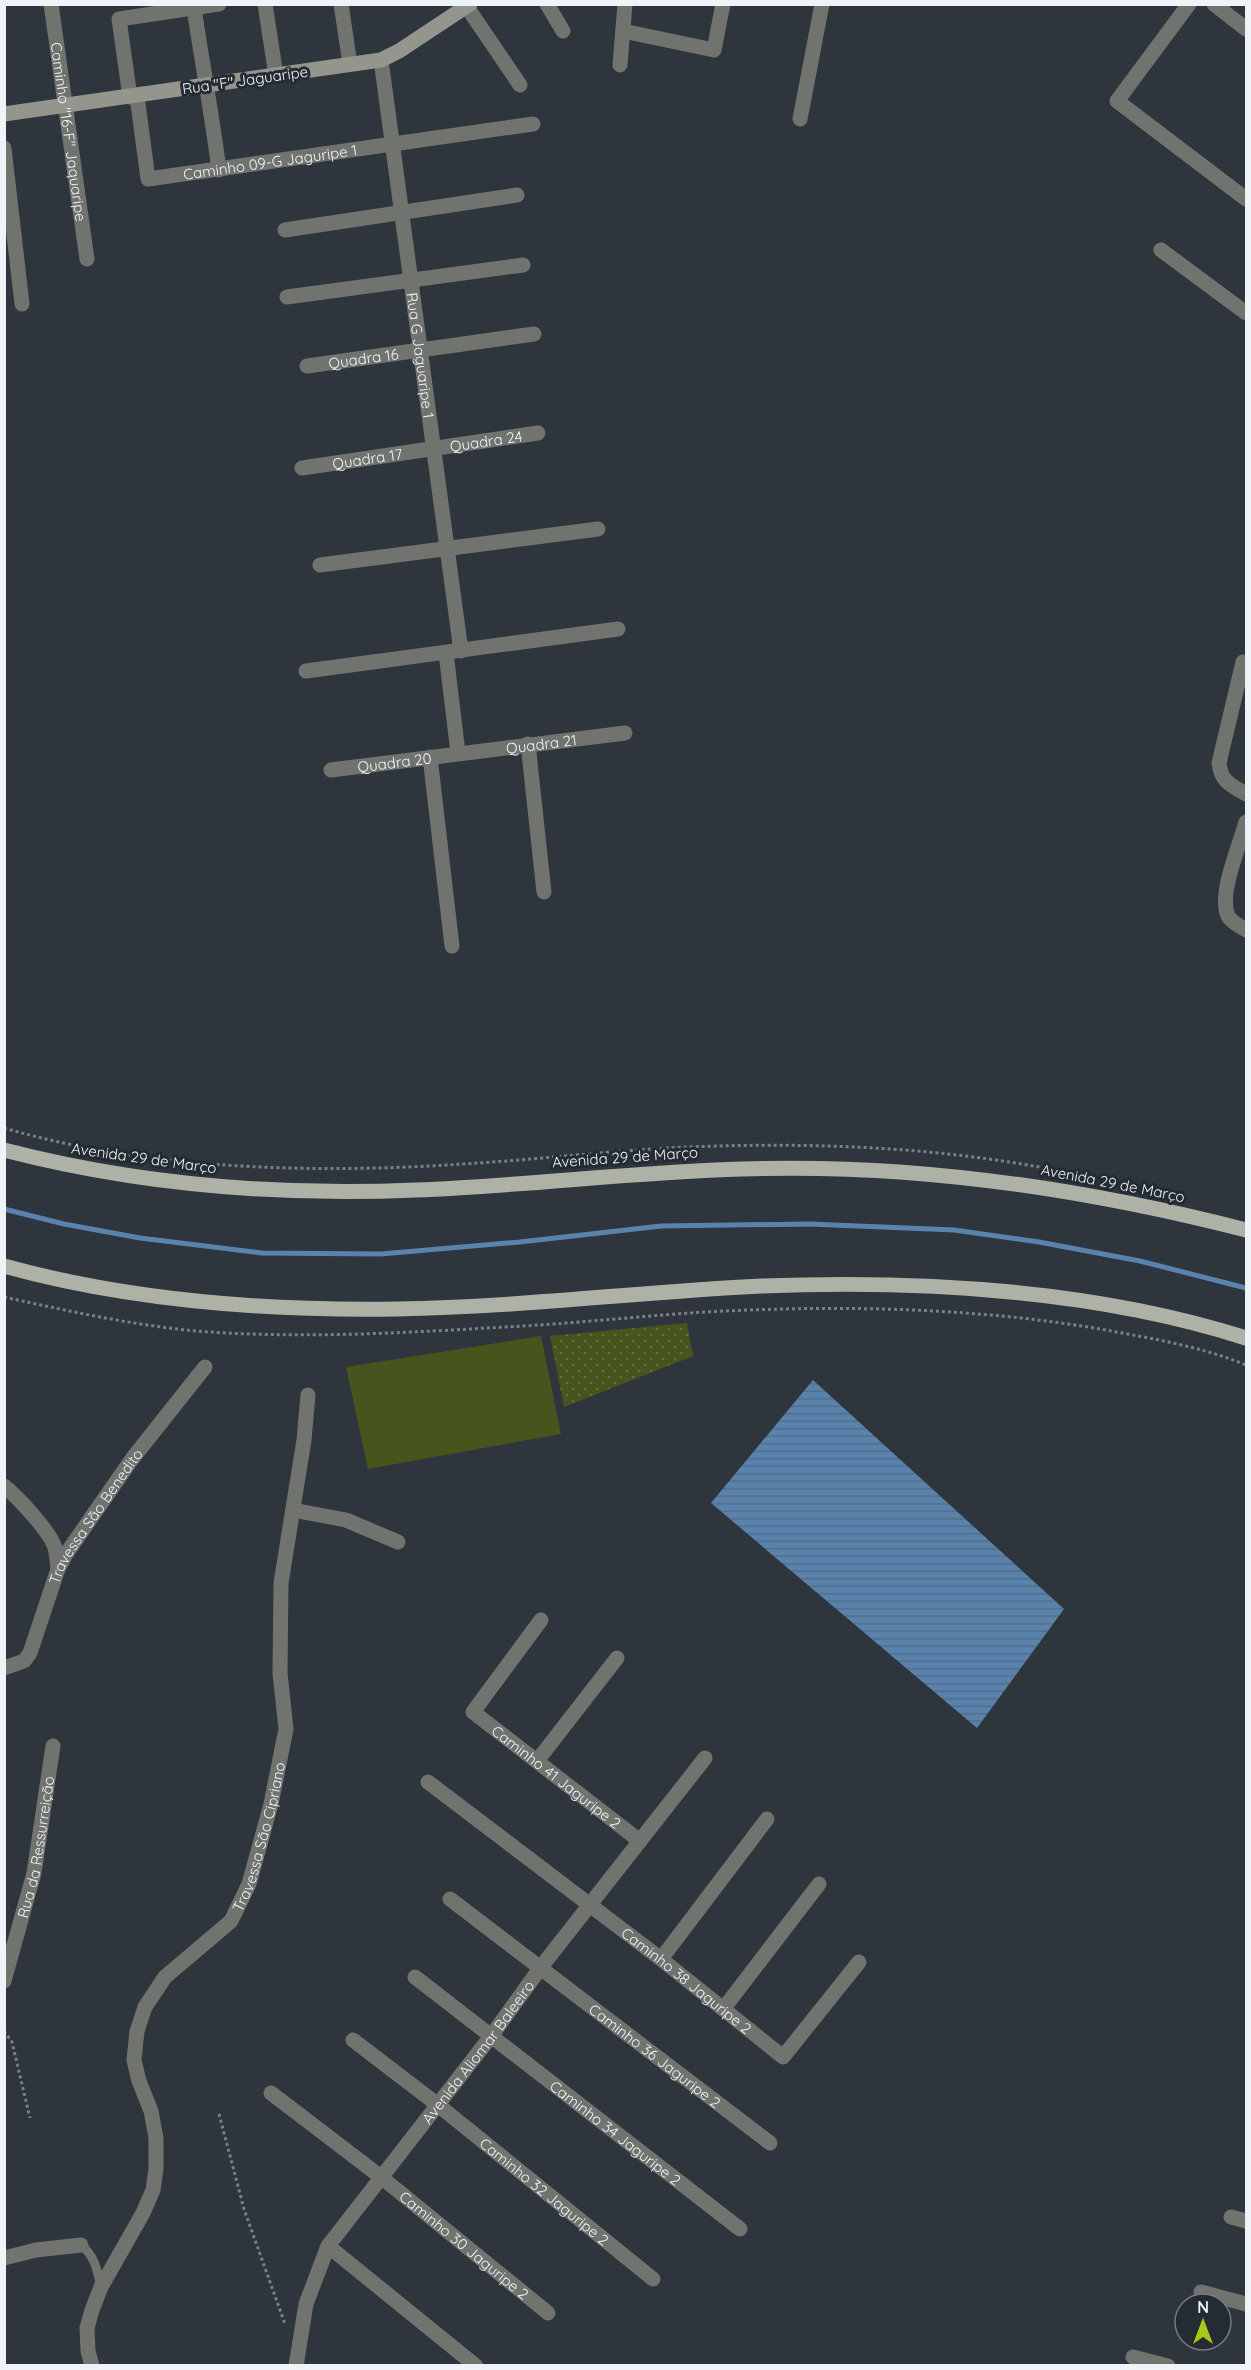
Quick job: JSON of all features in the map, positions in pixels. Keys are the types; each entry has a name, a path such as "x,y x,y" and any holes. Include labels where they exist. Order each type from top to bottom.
{"main road":[{"name":"Rua \"F\" Jaguaripe","path":"4,114 381,60 399,51 467,5"},
{"name":"Avenida 29 de Março","path":"4,1150 44,1161 135,1178 212,1187 290,1191 418,1190 596,1176 744,1168 828,1168 910,1173 1063,1190 1118,1200 1246,1230"},
{"path":"9,1268 152,1295 276,1308 400,1309 782,1286 965,1289 1031,1294 1110,1306 1178,1318 1246,1338"}],"street":[{"name":"Caminho \"16-F\" Jaquaripe","path":"51,4 87,260"},
{"path":"134,96 119,19 219,4"},
{"path":"265,4 276,75"},
{"path":"341,4 350,64"},
{"path":"547,4 563,31"},
{"path":"620,65 625,4"},
{"path":"622,31 714,50 723,4"},
{"path":"800,119 822,4"},
{"path":"1189,4 1117,101 1246,199"},
{"path":"1214,4 1246,29"},
{"path":"467,5 520,86"},
{"path":"194,8 219,170"},
{"name":"Rua G Jaguaripe 1","path":"381,60 448,548 458,753"},
{"name":"Caminho 09-G Jaguripe 1","path":"134,96 148,179 392,146 533,124"},
{"path":"4,148 22,304"},
{"path":"285,230 517,195"},
{"path":"1161,250 1246,313"},
{"path":"287,297 523,265"},
{"name":"Quadra 16","path":"307,366 534,334"},
{"name":"Quadra 24","path":"434,449 538,433"},
{"name":"Quadra 17","path":"302,468 434,449"},
{"path":"320,565 598,529"},
{"path":"306,671 618,629"},
{"path":"1243,662 1219,763 1220,774 1225,782 1246,794"},
{"name":"Quadra 21","path":"458,753 625,733"},
{"path":"528,744 544,892"},
{"name":"Quadra 20","path":"331,770 458,753"},
{"path":"430,757 452,946"},
{"path":"1246,822 1226,888 1227,914 1232,922 1246,930"},
{"name":"Travessa São Benedito","path":"4,1668 24,1661 30,1653 58,1569 88,1518 146,1440 205,1368"},
{"name":"Travessa São Cipriano","path":"92,2366 88,2351 87,2328 101,2287 143,2213 153,2190 156,2169 156,2138 152,2111 139,2081 134,2060 136,2031 145,2007 165,1977 231,1921 249,1884 271,1803 286,1729 280,1673 281,1583 304,1440 308,1395"},
{"path":"4,1486 31,1514 54,1545 58,1569"},
{"path":"293,1510 346,1520 398,1542"},
{"name":"Caminho 41 Jaguripe 2","path":"541,1620 473,1712 640,1841"},
{"path":"537,1761 617,1658"},
{"name":"Rua da Ressurreição","path":"4,1981 34,1872 53,1746"},
{"name":"Avenida Aliomar Baleeiro","path":"296,2365 306,2304 328,2246 492,2035 541,1967 705,1758"},
{"path":"428,1782 590,1905"},
{"path":"661,1959 767,1819"},
{"path":"724,2008 819,1884"},
{"name":"Caminho 36 Jaguripe 2","path":"450,1899 770,2143"},
{"name":"Caminho 38 Jaguripe 2","path":"590,1905 724,2008 783,2057 859,1962"},
{"name":"Caminho 34 Jaguripe 2","path":"416,1977 740,2229"},
{"name":"Caminho 32 Jaguripe 2","path":"353,2040 438,2105 653,2279"},
{"name":"Caminho 30 Jaguripe 2","path":"271,2093 381,2177 548,2313"},
{"path":"1231,2217 1246,2221"},
{"path":"4,2258 36,2250 81,2245"},
{"path":"328,2246 476,2366"},
{"path":"1134,2357 1168,2366"}],"lane":[{"path":"81,2245 94,2261 101,2287"}],"path":[{"path":"4,1297 122,1321 197,1331 295,1334 506,1327 718,1312 859,1309 930,1312 1065,1323 1191,1348 1246,1365"},
{"path":"4,2031 12,2042 30,2118"},
{"path":"219,2114 244,2209 286,2329"}],"green space":[{"path":"687,1323 693,1356 564,1407 550,1336"},
{"path":"541,1336 561,1434 368,1469 346,1367"}],"water":[{"path":"813,1380 1064,1609 977,1728 711,1503"}],"waterway":[{"path":"4,1209 64,1224 140,1238 262,1253 381,1254 520,1242 661,1226 810,1224 954,1230 1039,1242 1140,1261 1246,1288"}]}
